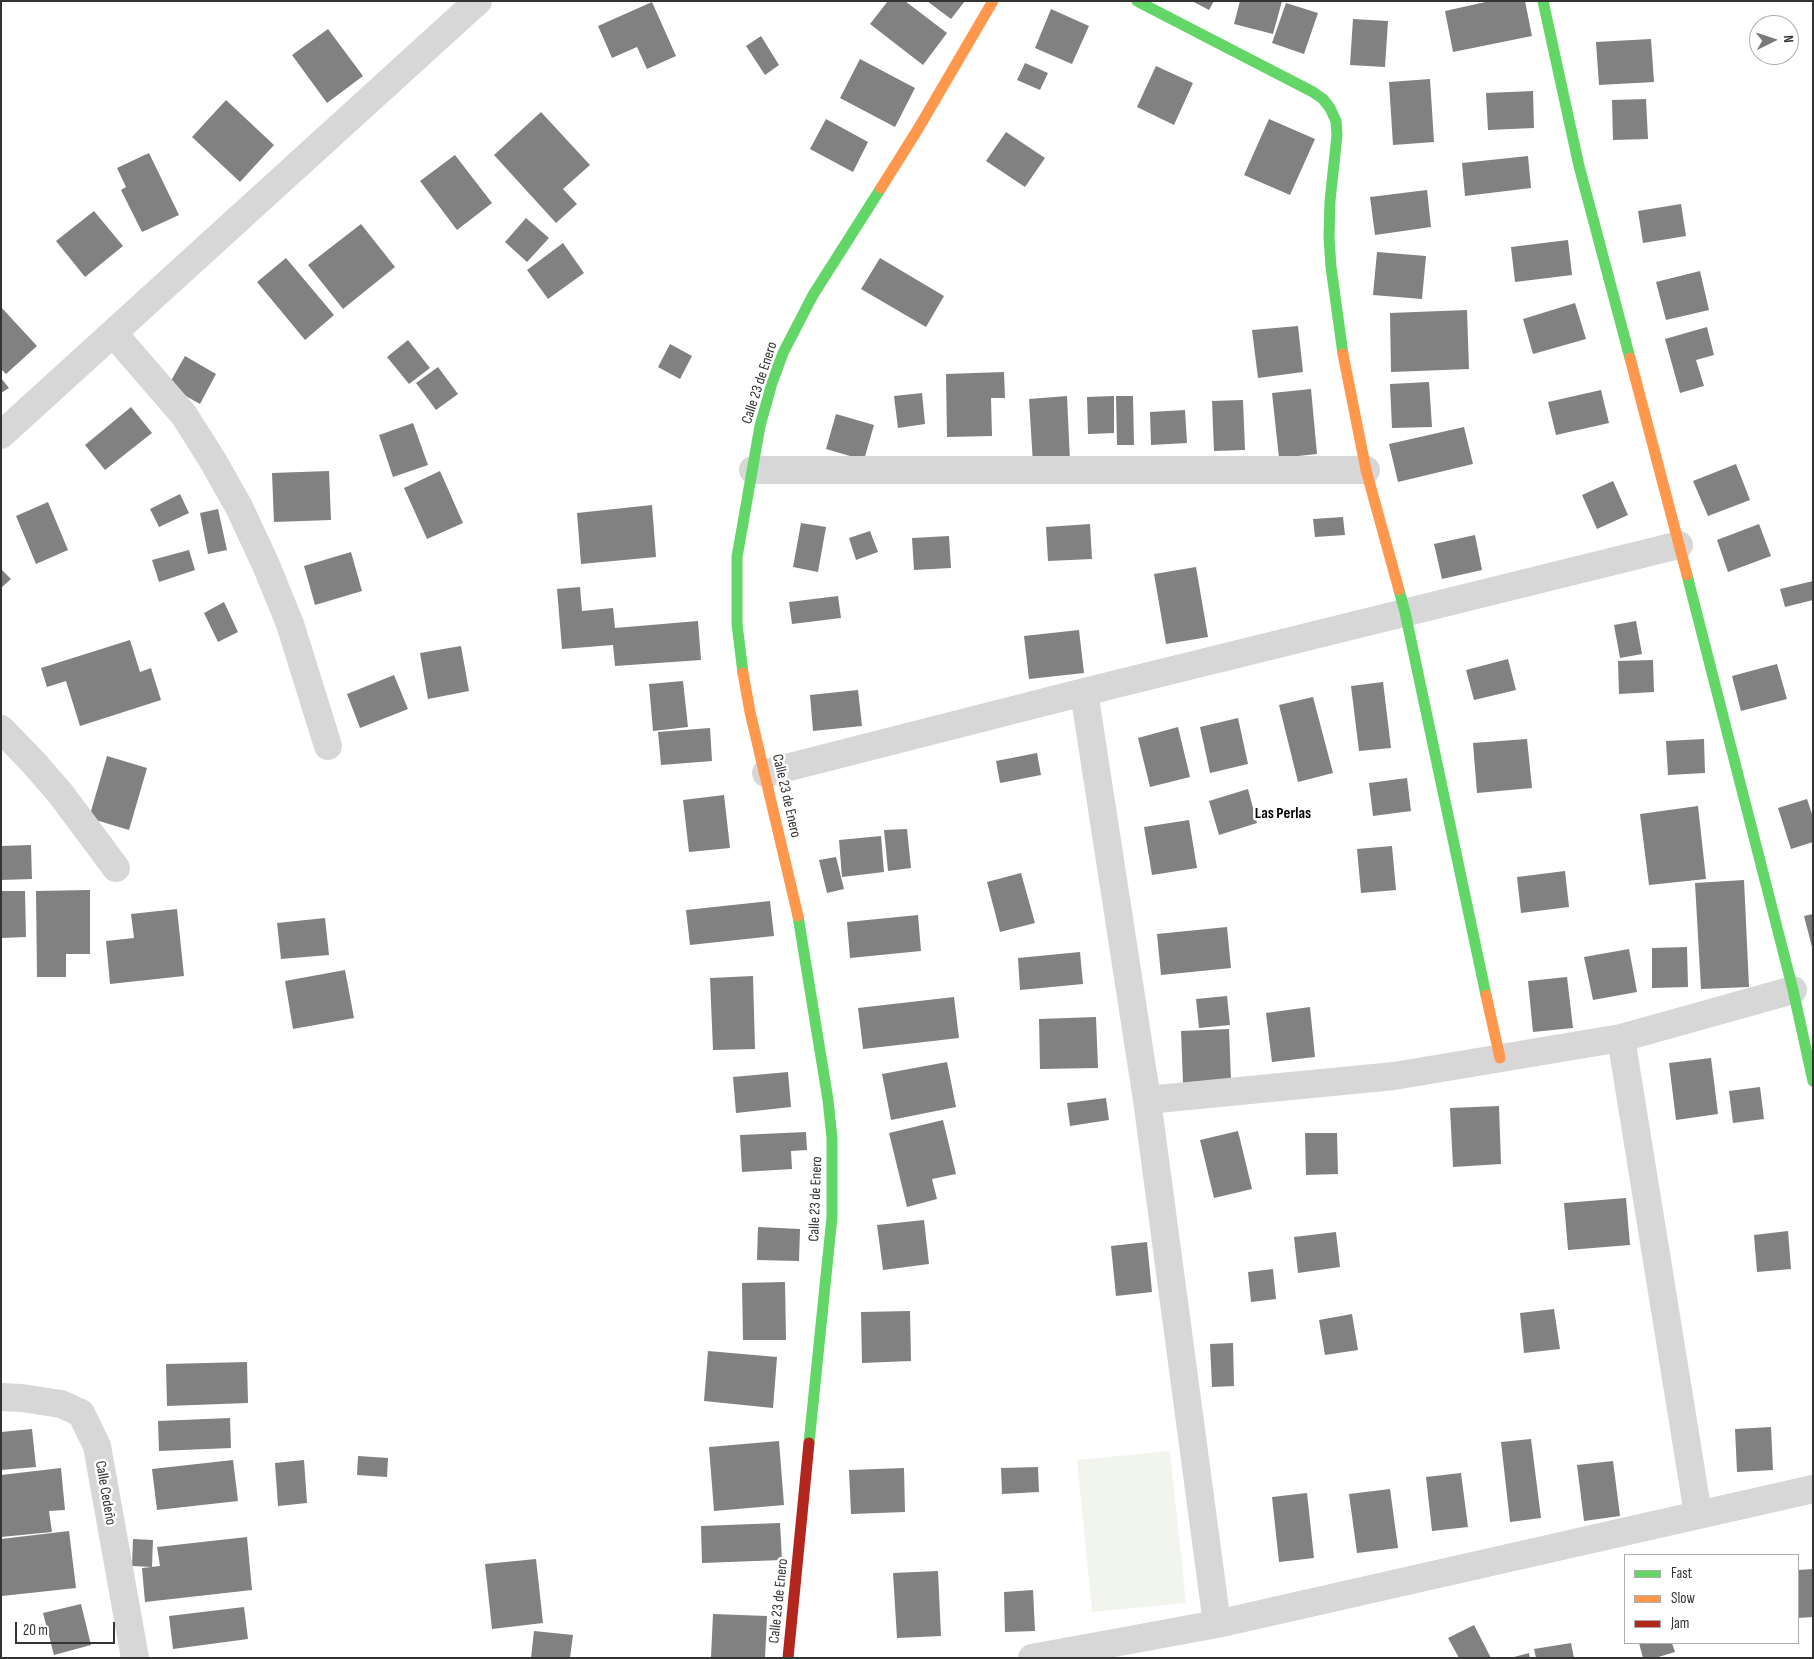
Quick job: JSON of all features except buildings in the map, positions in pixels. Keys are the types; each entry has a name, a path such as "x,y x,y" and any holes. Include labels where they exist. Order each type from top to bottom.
{"street":[{"path":"1,434 478,1"},
{"name":"Calle 23 de Enero","path":"788,1658 829,1257 833,1177 832,1138 822,1062 795,900 750,712 742,668 737,616 737,557 760,426 772,383 797,324 813,295 918,129 993,1"},
{"path":"1137,1 1313,92 1323,99 1336,121 1337,136 1330,201 1329,237 1331,268 1343,358 1366,470 1405,612 1500,1058"},
{"path":"1543,1 1581,176 1623,328 1679,545 1792,990 1813,1081"},
{"path":"114,333 184,415 239,508 266,565 290,624 328,746"},
{"path":"753,470 1366,470"},
{"path":"766,773 1084,692 1679,545"},
{"path":"1084,692 1147,1100 1217,1624"},
{"path":"1,729 60,793 116,868"},
{"path":"1147,1100 1394,1076 1621,1038 1792,990"},
{"path":"1621,1038 1698,1514"},
{"name":"Calle Cedeño","path":"1,1397 61,1404 81,1413 97,1446 135,1658"},
{"path":"1032,1658 1217,1624 1813,1489"}],"shaded area":[{"path":"1170,1451 1186,1603 1092,1612 1077,1460"}],"traffic: fast":[{"path":"1137,1 1313,92 1323,99 1330,108 1336,121 1337,135 1330,201 1329,237 1331,267 1343,354"},
{"path":"1543,1 1579,166 1630,358"},
{"path":"743,673 737,624 737,557 760,426 772,383 783,353 813,295 881,188"},
{"path":"1687,575 1793,990 1813,1081"},
{"path":"1399,590 1486,995"},
{"path":"798,916 828,1100 832,1138 832,1217 809,1443"}],"traffic: slow":[{"path":"881,188 993,1"},
{"path":"1343,354 1366,470 1399,590"},
{"path":"1630,358 1687,575"},
{"path":"743,673 750,712 798,916"},
{"path":"1486,995 1500,1058"}],"traffic: jam":[{"path":"788,1658 809,1443"}],"district":[{"name":"Las Perlas","path":"1283,814"}]}
